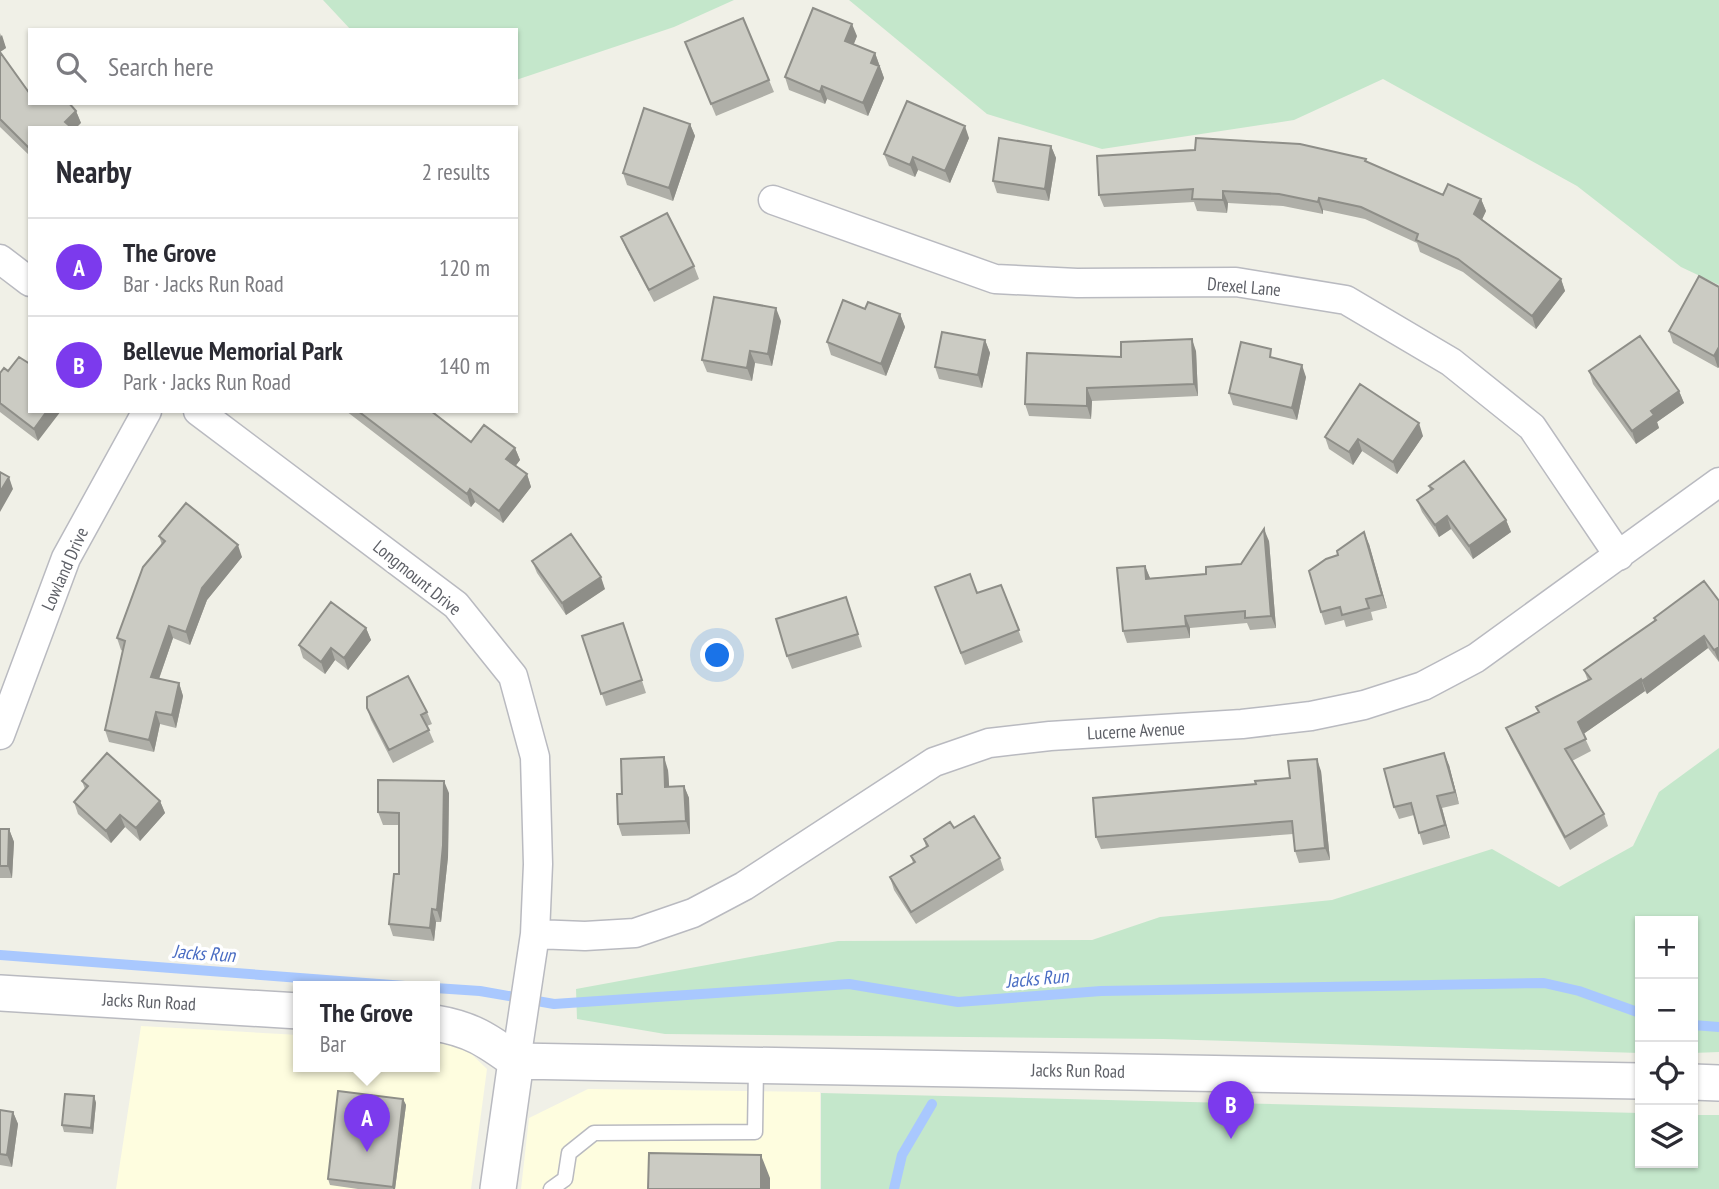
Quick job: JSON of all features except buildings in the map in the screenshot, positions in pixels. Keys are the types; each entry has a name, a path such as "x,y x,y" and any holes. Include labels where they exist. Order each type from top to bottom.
{"street":[{"name":"Drexel Lane","path":"773,200 995,279 1077,283 1236,282 1346,300 1451,362 1532,427 1619,556"},
{"path":"0,259 28,280"},
{"name":"Lowland Drive","path":"0,735 66,558 146,413"},
{"name":"Longmount Drive","path":"201,413 456,606 513,676 535,757 538,864 535,934 516,1061"},
{"name":"Lucerne Avenue","path":"535,934 585,936 635,933 693,913 744,886 934,762 989,743 1050,736 1242,724 1311,716 1364,705 1423,686 1476,658 1719,482"},
{"name":"Jacks Run Road","path":"0,993 293,1011"},
{"path":"440,1024 455,1026 482,1037 516,1061 504,1188"},
{"name":"Jacks Run Road","path":"516,1061 1635,1081"},
{"path":"1698,1082 1719,1083"}],"lane":[{"path":"551,1189 565,1179 569,1153 594,1133 755,1132 757,1067"}],"shaded area":[{"path":"323,0 734,0 674,27 518,79 518,28 349,28"},
{"path":"849,0 1719,0 1719,285 1681,267 1577,186 1383,79 1294,120 1102,149 987,114"},
{"path":"1719,748 1719,1052 1698,1053 1698,916 1635,916 1635,1053 1163,1039 665,1034 577,1019 576,989 838,941 1092,940 1160,917 1332,900 1492,849 1559,887 1633,846 1659,792"},
{"path":"141,1026 293,1035 293,1072 440,1072 440,1044 464,1047 487,1069 471,1189 116,1189"},
{"path":"588,1089 820,1092 820,1189 521,1189 529,1118"},
{"path":"821,1093 1635,1113 1635,1168 1698,1168 1698,1115 1719,1115 1719,1189 821,1189"}],"waterway":[{"name":"Jacks Run","path":"0,955 340,981"},
{"name":"Jacks Run","path":"440,988 480,991 554,1004 849,984 958,1002 1101,991 1544,983 1579,991 1635,1011"},
{"name":"Jacks Run","path":"1698,1025 1719,1027"},
{"path":"894,1189 902,1155 932,1104"}],"place":[{"name":"Bellevue Memorial Park","path":"1231,1139"},
{"name":"The Grove","path":"367,1152"}]}
